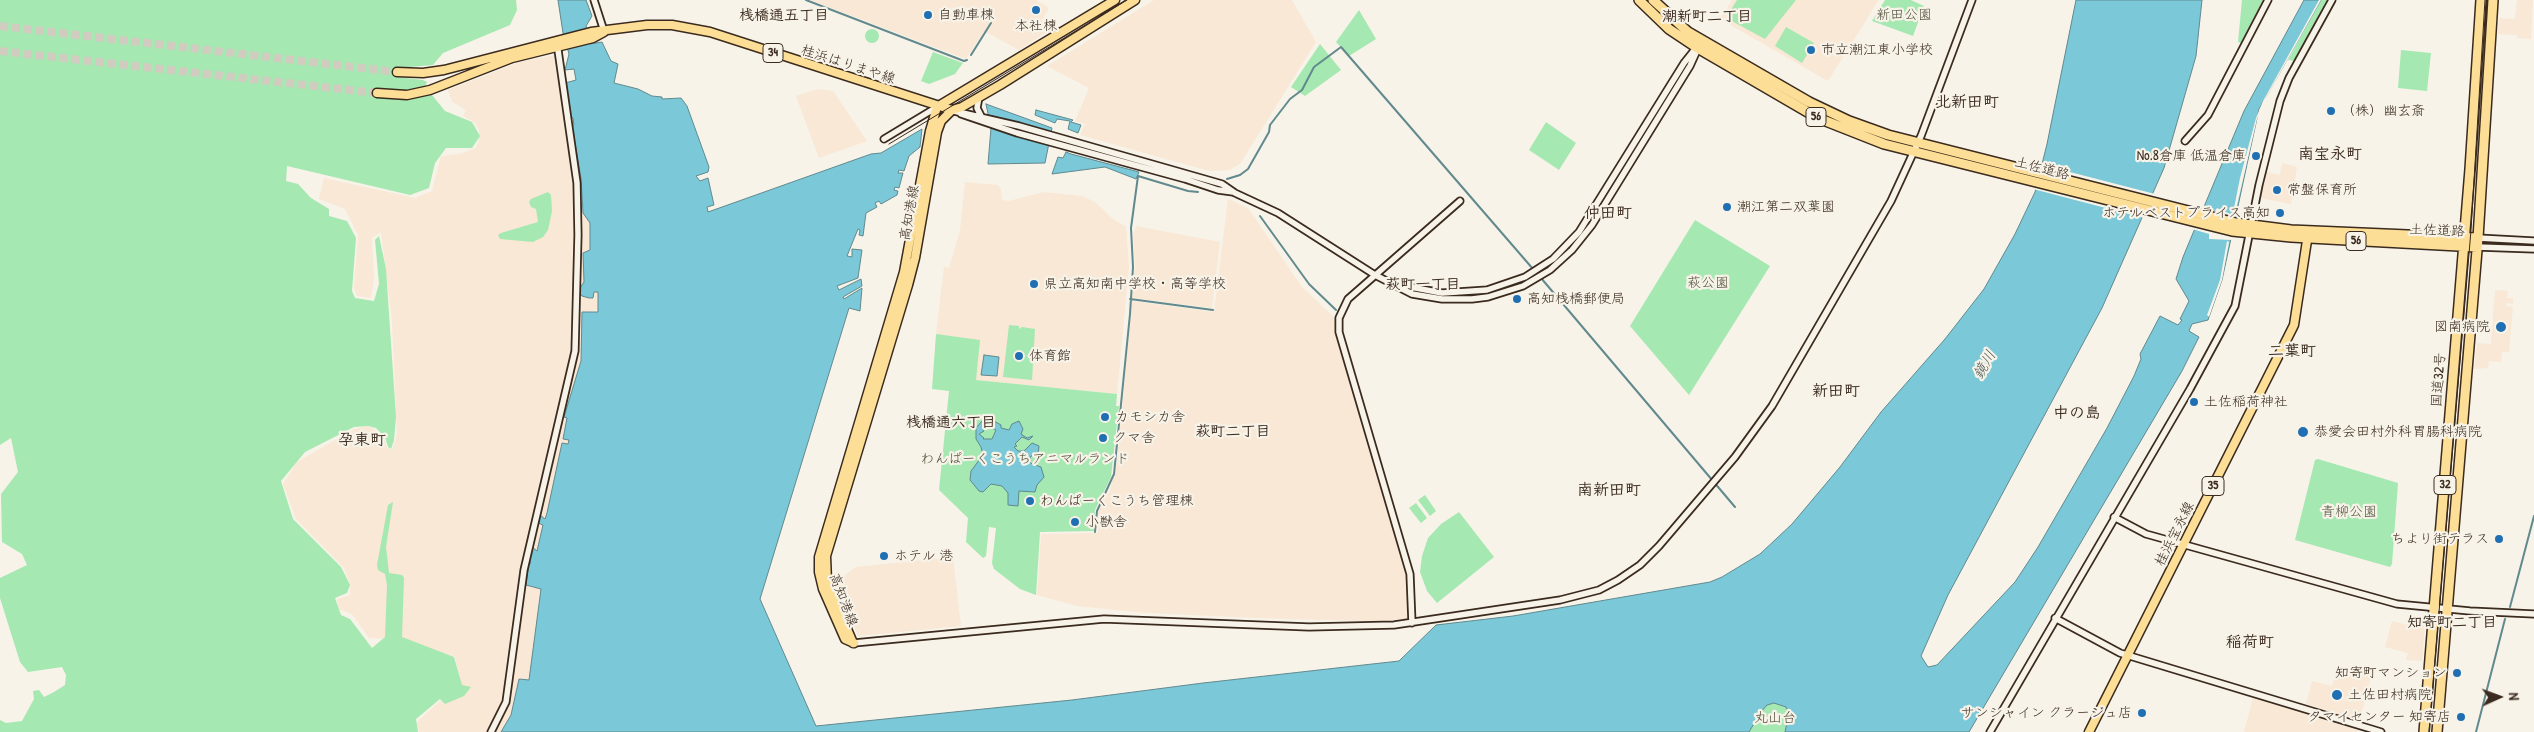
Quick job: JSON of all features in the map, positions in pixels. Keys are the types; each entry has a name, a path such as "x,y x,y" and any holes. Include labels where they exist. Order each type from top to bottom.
{"highway":[{"name":"土佐道路","path":"1639,0 1669,28 1818,118 1884,144 1914,152 2022,173"},
{"name":"土佐道路","path":"1653,0 1699,45 1826,111 1888,135 2022,173 2235,227 2308,234 2478,243"},
{"name":"国道32号","path":"2424,732 2464,242 2480,0"},
{"name":"国道32号","path":"2437,732 2478,243 2493,0"}],"main road":[{"path":"937,107 1115,0"},
{"path":"952,110 979,97 1135,0"},
{"name":"桂浜はりまや線","path":"397,72 423,73 444,70 604,31 657,25 704,30 937,107 952,110"},
{"name":"桂浜はりまや線","path":"377,93 407,95 430,90 512,58 560,43"},
{"name":"高知港線","path":"854,643 845,639 823,589 819,572 819,557 904,272 930,131 937,107"},
{"name":"高知港線","path":"854,643 827,582 826,556 908,285 937,132 941,121 952,110"},
{"name":"桂浜宝永線","path":"2089,732 2294,325 2308,234"}],"street":[{"path":"594,0 604,31"},
{"path":"854,643 1104,618 1309,627 1371,627 1412,623 1580,596 1618,580 1647,558 1735,457 1772,406 1886,209 1914,152 1972,0"},
{"path":"2185,141 2208,115 2268,0"},
{"path":"1990,732 2190,390 2234,306 2281,96 2332,0"},
{"path":"491,732 506,702 524,570 575,351 578,235 577,183 560,43"},
{"path":"952,110 1052,139 1187,172 1222,184 1235,193 1278,213 1375,274 1398,284 1412,294 1472,299 1514,290 1550,270 1572,250 1592,225 1690,66 1699,45"},
{"path":"979,97 977,108 981,116"},
{"path":"884,139 937,107"},
{"path":"952,110 981,116 991,121"},
{"path":"1412,623 1410,574 1339,332 1339,318 1344,304 1375,274 1460,201"},
{"path":"2478,243 2534,241"},
{"path":"2478,243 2534,249"},
{"path":"2114,517 2146,534 2392,602 2447,609 2534,614"},
{"path":"2055,618 2127,655 2381,732"}],"shaded area":[{"path":"810,0 1036,0 1049,8 1042,20 1048,31 1019,50 984,31 966,59"},
{"path":"1154,0 1292,0 1316,42 1240,164 1229,170 1209,171 1080,135 1085,124 1075,121 1089,88 1047,66"},
{"name":"市立潮江東小学校","path":"1732,0 1878,1 1828,81 1720,19"},
{"path":"2517,0 2533,0 2531,39 2517,38 2517,35 2498,34 2499,18 2515,19"},
{"path":"555,55 560,90 576,95 586,133 568,137 572,163 586,159 585,166 572,168 575,197 594,224 599,237 598,310 582,312 581,440 541,587 529,681 519,680 511,715 501,732 419,732 416,723 461,682 455,657 403,639 369,638 352,614 339,609 337,599 350,595 350,584 344,568 296,519 283,484 297,462 354,429 367,426 374,429 385,441 387,448 392,450 397,434 392,321 381,232 372,238 374,277 371,298 357,296 354,288 358,235 345,209 319,199 324,178 415,198 432,191 441,156 460,154 476,148 479,140 479,130 474,122 463,116 466,110 452,102 448,90 520,62"},
{"path":"818,89 833,91 867,141 819,158 796,96"},
{"name":"常盤保育所","path":"2282,163 2297,167 2291,204 2260,198 2266,172 2280,175"},
{"name":"県立高知南中学校・高等学校","path":"965,182 998,185 1001,190 1002,200 1009,201 1043,192 1082,196 1095,202 1113,219 1126,227 1129,266 1117,394 976,380 936,334 944,267 949,268 960,231"},
{"path":"1228,199 1248,208 1302,287 1336,319 1336,333 1407,573 1409,616 1407,619 1375,621 1284,619 1146,613 1077,606 1037,595 1041,534 1098,533 1098,511 1110,490 1117,462 1132,301 1214,312"},
{"name":"県立高知南中学校・高等学校","path":"1136,226 1220,242 1212,308 1132,298 1135,266 1133,235"},
{"name":"図南病院","path":"2495,290 2508,291 2507,298 2513,298 2513,304 2507,303 2506,306 2513,307 2509,352 2502,352 2501,362 2489,361 2488,368 2474,369 2477,343 2491,344"},
{"path":"953,557 961,626 858,636 835,582 856,567"},
{"path":"2392,621 2407,625 2407,622 2425,624 2422,661 2406,660 2408,653 2385,647"},
{"name":"土佐田村病院","path":"2337,668 2371,677 2360,719 2358,720 2306,704 2312,681 2332,686"},
{"path":"2253,698 2358,730 2357,732 2244,732"}],"green space":[{"path":"0,0 516,0 517,10 510,25 443,53 433,65 398,68 396,77 423,80 427,82 424,88 376,96 400,99 432,95 445,111 472,122 480,136 472,148 446,148 435,163 429,188 410,195 287,166 286,181 298,184 311,198 329,209 329,216 347,221 356,238 352,291 355,298 374,301 379,284 375,240 379,236 386,269 396,417 394,440 391,449 388,447 385,437 376,428 368,426 354,427 305,452 281,481 293,519 341,567 350,585 347,593 335,598 341,615 350,619 372,648 385,637 387,585 385,574 378,570 377,565 388,505 393,502 386,547 389,573 402,575 404,578 402,637 454,657 462,685 471,687 464,696 445,704 440,699 416,719 418,732 0,732 0,720 6,723 22,721 34,699 33,691 39,690 44,697 65,685 66,675 62,667 28,672 20,662 0,598 0,578 27,565 22,554 2,542 1,494 18,472 11,438 0,445"},
{"path":"1737,0 1796,0 1765,39 1728,19 1729,13"},
{"name":"新田公園","path":"1885,0 1911,0 1924,6 1913,36 1872,21"},
{"path":"2242,0 2263,0 2241,43 2238,42"},
{"path":"2321,0 2329,0 2295,61 2288,60"},
{"path":"1359,10 1376,39 1349,56 1336,42"},
{"path":"1786,27 1814,43 1802,63 1775,46"},
{"path":"869,29 875,29 879,36 875,43 869,43 865,39 865,33"},
{"path":"1320,44 1341,70 1305,96 1291,87"},
{"path":"2401,50 2431,53 2427,91 2398,88"},
{"path":"933,52 963,63 955,74 929,84 921,81"},
{"path":"1546,122 1576,143 1559,170 1529,150"},
{"path":"548,192 551,195 552,211 548,230 543,237 533,242 500,239 498,235 501,233 538,222 536,209 531,207 529,202 531,199"},
{"name":"萩公園","path":"1695,220 1770,266 1689,395 1630,326"},
{"name":"体育館","path":"1009,325 1019,326 1019,329 1022,327 1035,329 1032,380 1003,377"},
{"name":"わんぱーくこうちアニマルランド","path":"936,334 980,340 976,380 1117,394 1116,406 1119,406 1111,477 1095,510 1094,531 1040,532 1036,595 1020,589 994,569 992,563 996,528 989,527 986,556 983,558 966,542 968,518 939,490 949,391 932,389"},
{"name":"青柳公園","path":"2318,459 2398,483 2392,564 2390,567 2295,540 2315,460"},
{"path":"1425,495 1436,511 1430,516 1418,500"},
{"path":"1416,503 1427,518 1421,523 1409,508"},
{"path":"1459,512 1494,557 1437,603 1427,591 1420,572 1422,556 1428,538 1441,524"},
{"name":"丸山台","path":"1774,703 1786,707 1789,713 1785,732 1749,732 1767,705"}],"water":[{"name":"鏡川","path":"558,0 586,0 592,16 586,26 590,44 602,42 611,61 618,64 614,83 638,89 652,96 662,97 662,99 681,98 687,106 709,167 708,172 696,176 700,181 708,178 714,205 707,207 708,212 871,154 881,153 922,129 920,147 909,156 904,171 899,170 898,173 903,173 899,188 895,187 894,190 898,191 897,195 881,204 879,201 875,203 877,207 866,213 863,236 859,235 860,230 858,229 847,256 852,257 852,249 862,250 858,278 837,286 839,290 861,279 862,286 843,297 844,299 862,288 860,311 849,308 760,599 816,726 1072,700 1399,661 1436,625 1513,616 1710,582 1722,577 1760,554 1792,524 1840,467 1881,412 1945,339 1984,289 2015,234 2035,192 2047,144 2076,0 2202,0 2196,56 2164,168 2102,308 1948,595 1921,656 1928,667 1937,665 2015,582 2038,547 2107,428 2134,376 2141,359 2140,354 2160,316 2178,325 2182,320 2180,319 2189,301 2176,279 2183,257 2244,111 2304,0 2321,0 2259,109 2222,280 2208,320 2192,324 2189,331 2199,337 2182,371 1969,732 1785,732 1789,713 1786,707 1774,703 1767,705 1749,732 501,732 511,715 519,679 529,680 541,589 526,585 529,563 531,563 529,562 532,547 537,551 543,525 538,523 540,515 545,519 547,513 562,443 568,444 569,440 563,439 567,418 564,417 581,361 582,312 598,312 598,292 594,292 593,298 589,298 582,296 578,291 584,282 583,253 590,250 590,223 583,213 581,178 572,126 574,125 573,118 571,117 566,94 565,83 576,80 574,69 565,70 569,54 563,33"},
{"path":"986,104 1052,128 1045,163 988,164 991,128"},
{"path":"1036,110 1073,120 1071,122 1081,125 1078,133 1068,129 1070,121 1057,119 1055,123 1035,115"},
{"path":"1066,152 1139,172 1136,179 1105,167 1052,174 1058,157 1063,158"},
{"path":"984,355 999,357 997,376 981,375"},
{"path":"992,420 1001,425 1001,428 1009,430 1012,424 1019,421 1023,429 1021,434 1027,438 1033,436 1029,440 1022,437 1015,444 1017,446 1014,447 1018,451 1024,451 1032,443 1039,446 1038,454 1031,456 1029,461 1041,467 1044,477 1037,485 1035,492 1019,491 1018,506 1008,505 1008,493 1002,486 991,484 983,492 979,491 970,480 971,471 983,455 976,439 976,428 982,421","holes":["986,425 996,430 992,439 983,439 979,434 984,431 983,429"]}],"pier":[{"path":"2319,0 2321,0 2267,96 2257,119 2235,214 2233,213 2240,178 2256,118 2263,101"},
{"path":"2039,164 2155,194 2144,218 2033,189"},
{"path":"2201,207 2215,211 2217,208 2237,217 2232,240 2209,239 2209,234 2192,229"},
{"path":"2227,241 2229,242 2222,280 2209,317 2207,315 2220,280"}],"waterway":[{"path":"806,0 964,61 967,60"},
{"path":"971,55 991,23"},
{"path":"1227,179 1240,175 1248,169 1269,132 1270,125 1290,99 1302,90 1314,67 1341,47 1533,269"},
{"path":"1138,176 1188,191 1198,192"},
{"path":"1095,532 1097,511 1114,474 1130,314 1133,267 1131,228 1138,176"},
{"path":"1260,216 1309,284 1336,310"},
{"path":"1541,278 1735,507"},
{"path":"1130,299 1213,310"},
{"path":"2510,607 2534,516"},
{"path":"2476,732 2505,619"}],"tunnel":[{"path":"0,26 397,72"},
{"path":"0,51 377,93"}],"tram line":[{"path":"889,144 1127,0"},
{"path":"2429,732 2471,230 2485,0"}],"place":[{"name":"本社棟","path":"1036,10"},
{"name":"自動車棟","path":"928,15"},
{"name":"市立潮江東小学校","path":"1811,50"},
{"name":"（株）幽玄斎","path":"2331,111"},
{"name":"No.8倉庫 低温倉庫","path":"2256,156"},
{"name":"常盤保育所","path":"2277,190"},
{"name":"潮江第二双葉園","path":"1727,207"},
{"name":"ホテルベストプライス高知","path":"2280,213"},
{"name":"県立高知南中学校・高等学校","path":"1034,284"},
{"name":"高知桟橋郵便局","path":"1517,299"},
{"name":"図南病院","path":"2501,327"},
{"name":"体育館","path":"1019,356"},
{"name":"土佐稲荷神社","path":"2194,402"},
{"name":"カモシカ舎","path":"1105,417"},
{"name":"恭愛会田村外科胃腸科病院","path":"2303,432"},
{"name":"クマ舎","path":"1103,438"},
{"name":"わんぱーくこうち管理棟","path":"1030,501"},
{"name":"小獣舎","path":"1075,522"},
{"name":"ちより街テラス","path":"2499,539"},
{"name":"ホテル 港","path":"884,556"},
{"name":"知寄町マンション","path":"2457,673"},
{"name":"土佐田村病院","path":"2337,695"},
{"name":"サンシャイン クラージュ店","path":"2142,713"},
{"name":"タマイセンター 知寄店","path":"2461,717"}],"district":[{"name":"桟橋通五丁目","path":"784,16"},
{"name":"潮新町二丁目","path":"1707,17"},
{"name":"北新田町","path":"1967,103"},
{"name":"南宝永町","path":"2330,155"},
{"name":"仲田町","path":"1608,214"},
{"name":"萩町一丁目","path":"1423,285"},
{"name":"二葉町","path":"2292,352"},
{"name":"新田町","path":"1836,392"},
{"name":"中の島","path":"2077,414"},
{"name":"桟橋通六丁目","path":"951,423"},
{"name":"萩町二丁目","path":"1233,432"},
{"name":"孕東町","path":"362,441"},
{"name":"南新田町","path":"1609,491"},
{"name":"知寄町二丁目","path":"2452,623"},
{"name":"稲荷町","path":"2250,643"}]}
